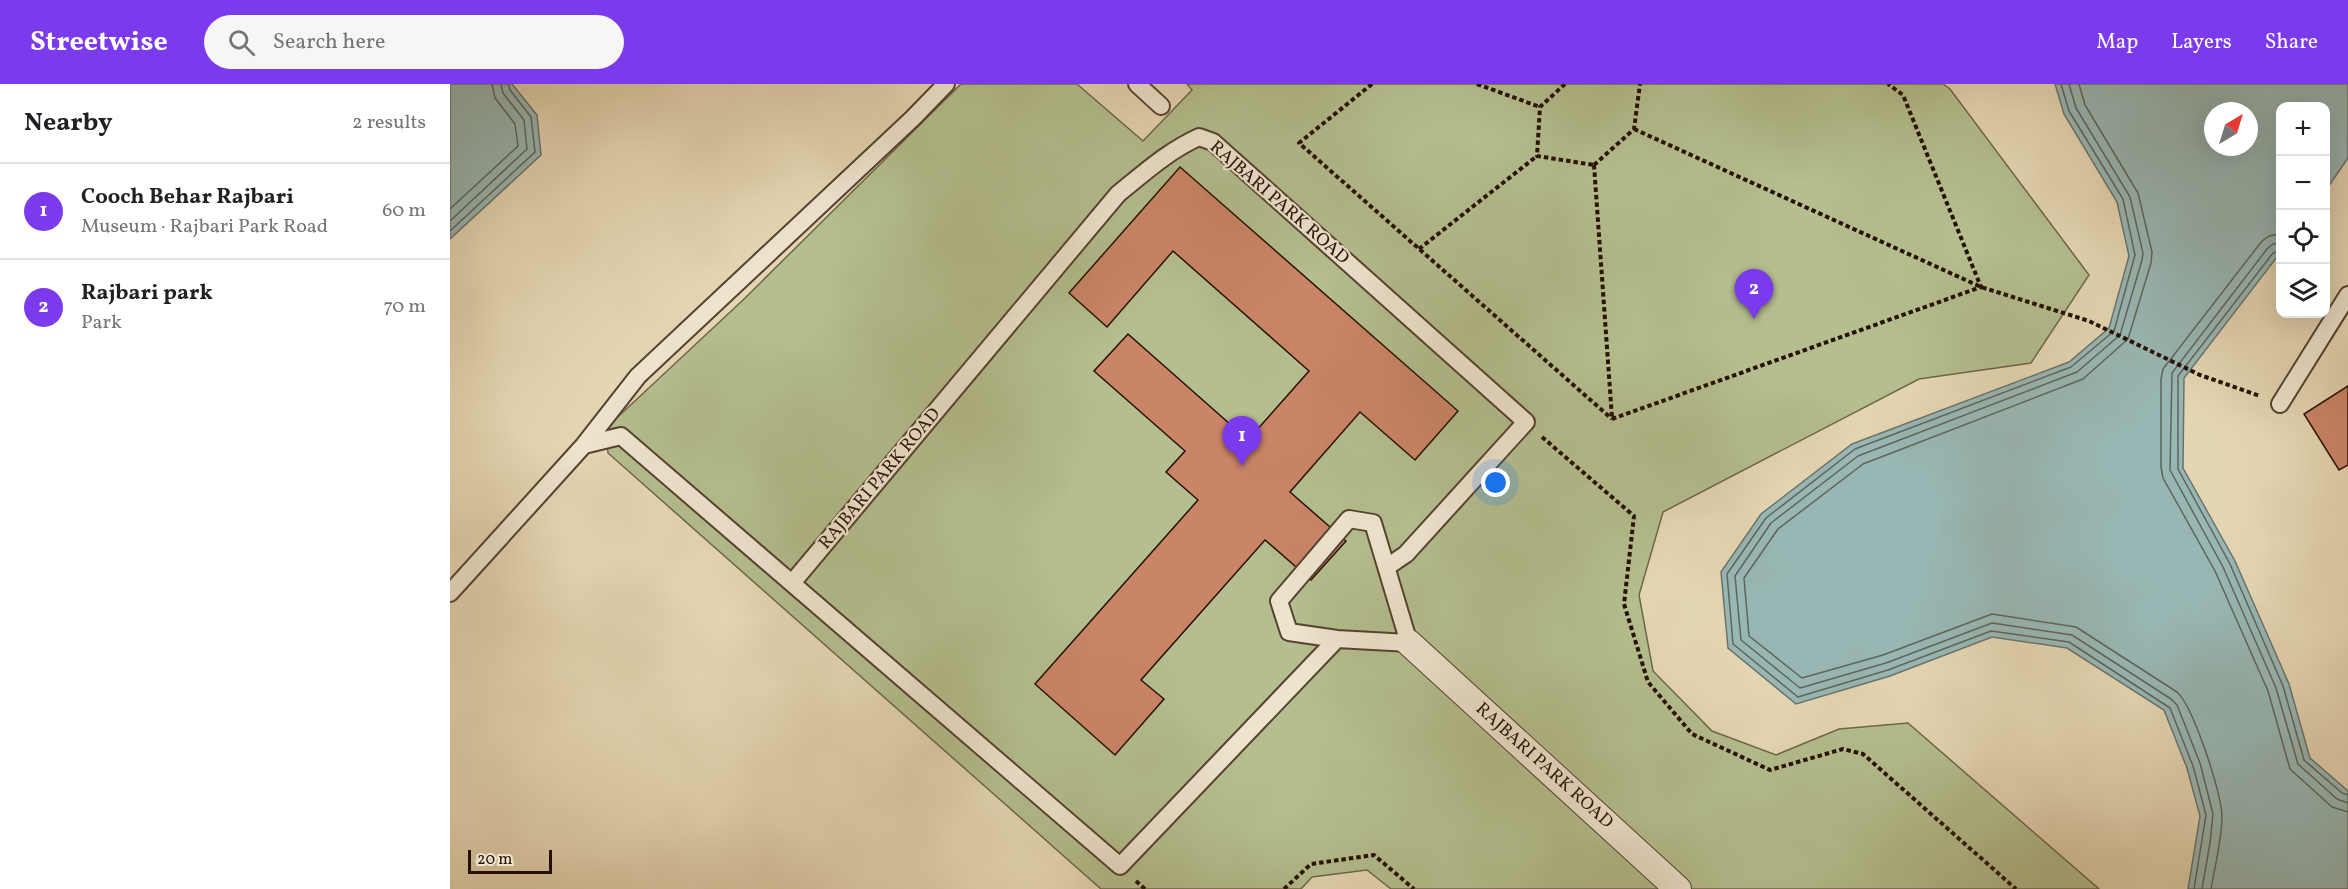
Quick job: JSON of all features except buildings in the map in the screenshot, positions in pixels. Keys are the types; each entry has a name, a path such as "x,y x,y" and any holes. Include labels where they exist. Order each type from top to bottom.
{"street":[{"name":"RAJBARI PARK ROAD","path":"1409,643 1678,889"}],"lane":[{"path":"450,593 584,445 638,376 913,118 946,84"},
{"path":"1137,84 1161,106"},
{"name":"RAJBARI PARK ROAD","path":"792,583 1118,194 1162,157 1182,144 1199,137 1213,142 1526,422"},
{"path":"2280,404 2348,295"},
{"path":"1387,567 1406,554 1526,422"},
{"path":"584,445 621,436 1120,866 1337,639"},
{"path":"1349,519 1373,523 1409,643 1337,639 1289,632 1279,601 1349,519"}],"path":[{"path":"1372,84 1299,143 1612,419"},
{"path":"1478,84 1540,107"},
{"path":"1537,156 1540,107 1564,84"},
{"path":"1594,165 1634,129 1640,84"},
{"path":"1888,84 1903,95 1981,287"},
{"path":"1634,129 1981,287 2089,321 2200,375 2280,404"},
{"path":"1419,249 1537,156 1594,165"},
{"path":"1594,165 1612,419"},
{"path":"1612,419 1981,287"},
{"path":"1526,422 1634,516 1624,604 1648,682 1692,734 1770,770 1843,748 1863,754 2016,889"},
{"path":"1284,889 1311,864 1374,855 1414,889"}],"green space":[{"path":"961,84 1077,84 1143,141 1192,90 1187,84 1943,84 1950,89 2089,275 2031,363 1919,379 1663,512 1639,595 1653,671 1712,731 1776,755 1839,729 1908,723 2099,889 1391,889 1367,870 1312,877 1301,889 1101,889 608,453 606,428 743,300"}],"water":[{"path":"450,84 512,84 537,115 541,155 450,239"},
{"path":"2055,84 2348,84 2348,158 2330,184 2330,102 2276,102 2276,258 2184,378 2183,468 2235,561 2289,684 2310,758 2348,791 2348,889 2188,889 2200,816 2187,768 2164,710 2067,648 1992,637 1890,676 1796,704 1728,648 1721,572 1761,514 1852,444 2069,362 2109,328 2129,256 2117,202 2064,114"}],"place":[{"name":"Rajbari park","path":"1754,319"},
{"name":"Cooch Behar Rajbari","path":"1242,466"}]}
